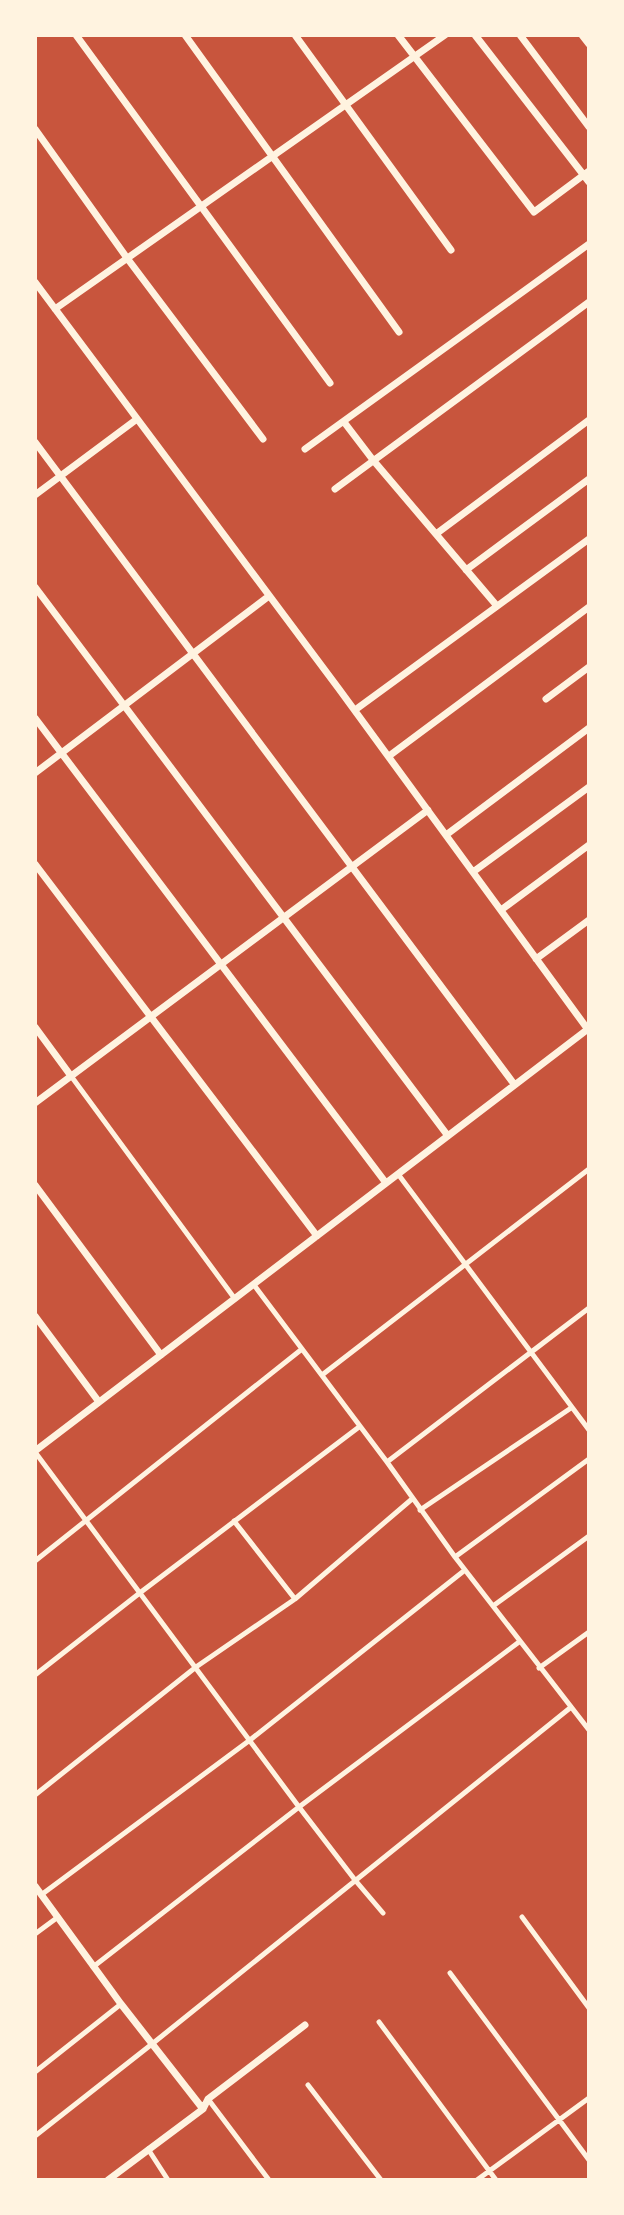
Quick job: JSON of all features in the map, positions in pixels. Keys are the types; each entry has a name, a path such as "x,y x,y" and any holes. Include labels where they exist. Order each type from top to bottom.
{"street":[{"path":"76,35 330,383"},
{"path":"185,35 399,332"},
{"path":"295,35 451,250"},
{"path":"398,35 534,212 586,173"},
{"path":"55,309 445,35"},
{"path":"475,35 586,173 589,182"},
{"path":"520,35 589,127"},
{"path":"582,35 589,44"},
{"path":"35,130 262,439"},
{"path":"305,449 589,244"},
{"path":"35,282 355,710 588,1030 35,1451"},
{"path":"335,489 589,302"},
{"path":"35,495 136,419"},
{"path":"436,534 589,420"},
{"path":"344,422 497,606"},
{"path":"35,442 514,1084"},
{"path":"466,569 589,479"},
{"path":"355,710 589,539"},
{"path":"35,587 448,1136"},
{"path":"35,773 270,596"},
{"path":"389,756 589,607"},
{"path":"546,699 589,667"},
{"path":"35,718 386,1183"},
{"path":"446,835 589,728"},
{"path":"473,872 589,787"},
{"path":"35,1103 428,810"},
{"path":"501,910 589,845"},
{"path":"35,864 317,1236"},
{"path":"536,959 589,920"},
{"path":"35,1027 71,1076"},
{"path":"35,1185 161,1355"},
{"path":"35,1316 99,1402"},
{"path":"35,1886 121,2004 203,2109"},
{"path":"108,2180 203,2109 208,2099 304,2025"}],"lane":[{"path":"71,1076 235,1299"},
{"path":"322,1375 589,1169"},
{"path":"398,1174 589,1430"},
{"path":"254,1284 519,1643 589,1730"},
{"path":"387,1462 589,1308"},
{"path":"35,1561 302,1349"},
{"path":"420,1510 571,1408"},
{"path":"35,1675 359,1427"},
{"path":"35,1451 299,1807 383,1913"},
{"path":"455,1557 589,1459"},
{"path":"35,1795 196,1667 295,1599 412,1499"},
{"path":"234,1521 295,1599"},
{"path":"493,1606 589,1536"},
{"path":"41,1895 250,1740 465,1570"},
{"path":"539,1668 589,1632"},
{"path":"93,1966 299,1807 519,1643"},
{"path":"35,2136 570,1708"},
{"path":"35,1934 58,1917"},
{"path":"522,1917 589,2008"},
{"path":"450,1973 589,2160"},
{"path":"35,2072 121,2004"},
{"path":"379,2022 496,2180"},
{"path":"308,2085 381,2180"},
{"path":"477,2180 589,2098"},
{"path":"208,2099 269,2180"},
{"path":"148,2149 168,2180"}]}
